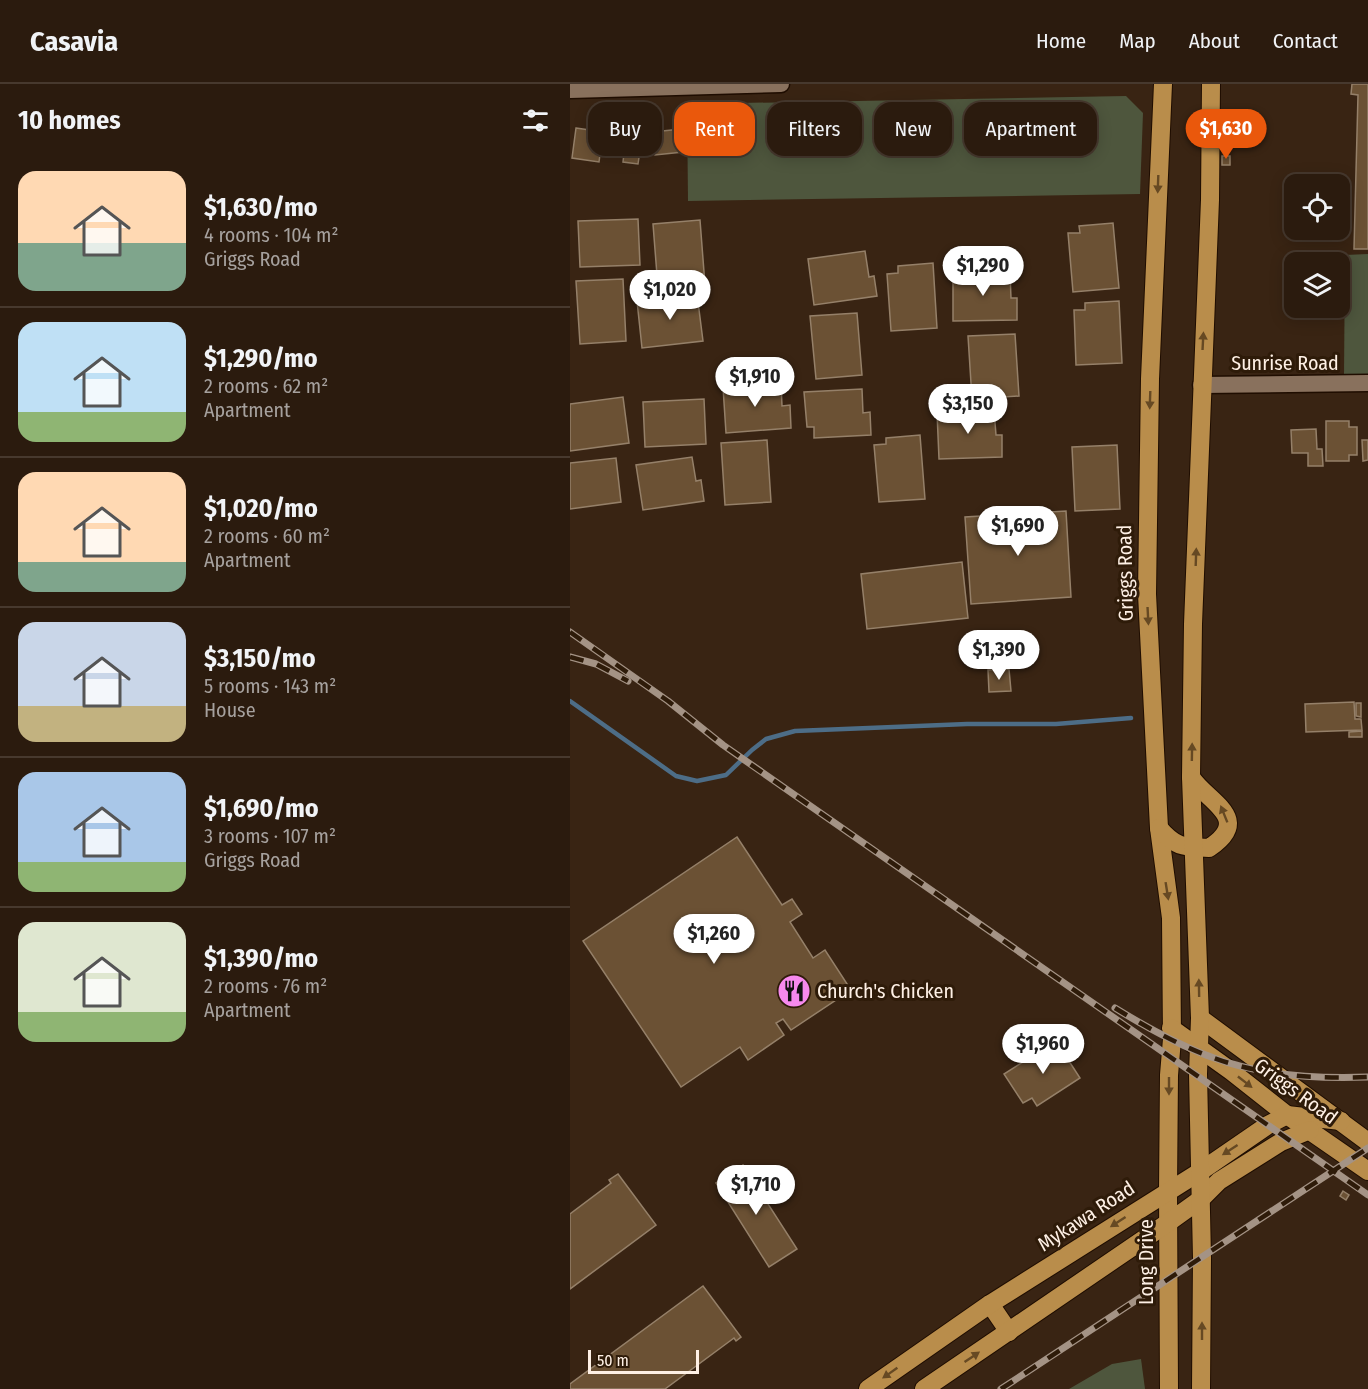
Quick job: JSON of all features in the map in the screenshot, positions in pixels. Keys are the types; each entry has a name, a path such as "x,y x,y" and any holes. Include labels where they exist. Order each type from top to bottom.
{"main road":[{"name":"Griggs Road","path":"1163,84 1150,379 1147,594 1159,828 1171,918 1171,1028 1287,1115 1368,1171"},
{"path":"1201,1389 1201,1171 1198,1047 1200,1018 1191,777 1193,624 1210,200 1211,84"},
{"path":"1159,828 1168,839 1181,847 1209,848 1226,834 1228,824 1225,811 1218,802 1197,786 1191,777"},
{"name":"Griggs Road","path":"1200,1018 1368,1142"},
{"name":"Long Drive","path":"1169,1389 1168,1190 1171,1028"},
{"path":"1287,1115 1341,1121"},
{"name":"Mykawa Road","path":"867,1389 990,1304 1287,1115"},
{"path":"920,1352 931,1384 1169,1222 1219,1181 1281,1142 1310,1130"},
{"path":"990,1304 1009,1332"}],"street":[{"path":"570,90 667,85 781,84"},
{"name":"Sunrise Road","path":"1201,385 1368,383"}],"green space":[{"path":"1126,96 1143,113 1140,194 688,201 688,156 755,156 755,103 767,103 767,156 862,156 862,102 797,102"},
{"path":"1368,254 1368,375 1344,375 1344,318 1350,318 1350,255"},
{"path":"1141,1359 1145,1389 1069,1389 1112,1364"}],"building":[{"path":"1352,84 1368,84 1368,249 1354,249 1358,95 1351,94"},
{"path":"576,128 588,130 588,156 600,156 599,162 572,158"},
{"path":"674,130 674,153 662,154 662,131"},
{"path":"624,156 639,156 638,164 623,162"},
{"path":"1222,156 1230,156 1230,165 1222,165"},
{"path":"638,219 640,265 580,267 578,221"},
{"path":"700,220 705,285 658,288 653,224"},
{"path":"1113,223 1119,288 1073,292 1068,233 1080,233 1079,226"},
{"path":"865,251 869,277 874,276 877,296 814,305 808,259"},
{"path":"933,263 937,328 891,331 887,274 898,273 898,266"},
{"path":"953,273 1010,273 1011,298 1017,298 1017,320 953,321"},
{"path":"623,279 626,341 580,344 576,281"},
{"path":"697,294 703,341 642,348 637,301"},
{"path":"1119,301 1122,363 1076,365 1074,310 1085,310 1085,303"},
{"path":"857,313 862,375 816,379 810,316"},
{"path":"1015,334 1019,396 972,399 968,336"},
{"path":"781,383 782,406 790,405 791,428 726,433 723,387"},
{"path":"862,389 863,413 870,412 871,435 814,438 814,427 807,427 804,392"},
{"path":"623,397 629,443 570,451 570,404"},
{"path":"704,399 706,444 645,447 643,402"},
{"path":"994,410 996,435 1002,435 1002,457 939,459 937,412"},
{"path":"1326,421 1349,421 1349,427 1357,427 1357,455 1349,455 1349,461 1326,461"},
{"path":"1316,429 1317,449 1322,449 1323,466 1308,466 1308,453 1292,453 1291,430"},
{"path":"920,435 925,499 879,502 874,445 886,444 886,438"},
{"path":"767,440 771,502 725,505 721,443"},
{"path":"1362,440 1368,440 1368,460 1363,461"},
{"path":"1117,445 1120,509 1075,511 1072,447"},
{"path":"692,457 696,481 701,480 704,501 643,510 636,465"},
{"path":"616,458 621,502 570,509 570,463"},
{"path":"1066,511 1071,597 971,604 965,517"},
{"path":"962,562 968,618 867,629 861,574"},
{"path":"1009,669 1011,691 989,692 988,670"},
{"path":"1354,702 1355,719 1361,719 1362,730 1306,732 1305,704"},
{"path":"1356,703 1361,703 1361,717 1356,716"},
{"path":"1362,731 1362,737 1349,737 1349,732"},
{"path":"737,837 782,905 792,899 802,914 790,922 813,958 825,950 851,990 791,1030 783,1019 776,1023 784,1035 748,1060 740,1047 681,1087 583,941"},
{"path":"1056,1041 1080,1078 1037,1106 1032,1098 1023,1103 1004,1074"},
{"path":"743,1165 797,1249 769,1267 716,1183"},
{"path":"618,1174 656,1225 570,1289 570,1214 611,1183 609,1180"},
{"path":"1343,1191 1349,1195 1346,1200 1340,1196"},
{"path":"703,1286 741,1337 736,1341 734,1338 665,1389 570,1389 570,1384"}],"waterway":[{"path":"570,701 676,776 697,781 726,775 766,739 795,731 967,724 1056,724 1131,718"}],"railway":[{"path":"570,632 668,701 723,745 1368,1195"},
{"path":"570,657 596,664 628,681"},
{"path":"1115,1008 1176,1042 1201,1053 1251,1069 1290,1075 1368,1077"},
{"path":"1001,1389 1368,1148"}],"place":[{"name":"Church's Chicken","path":"794,991"}]}
